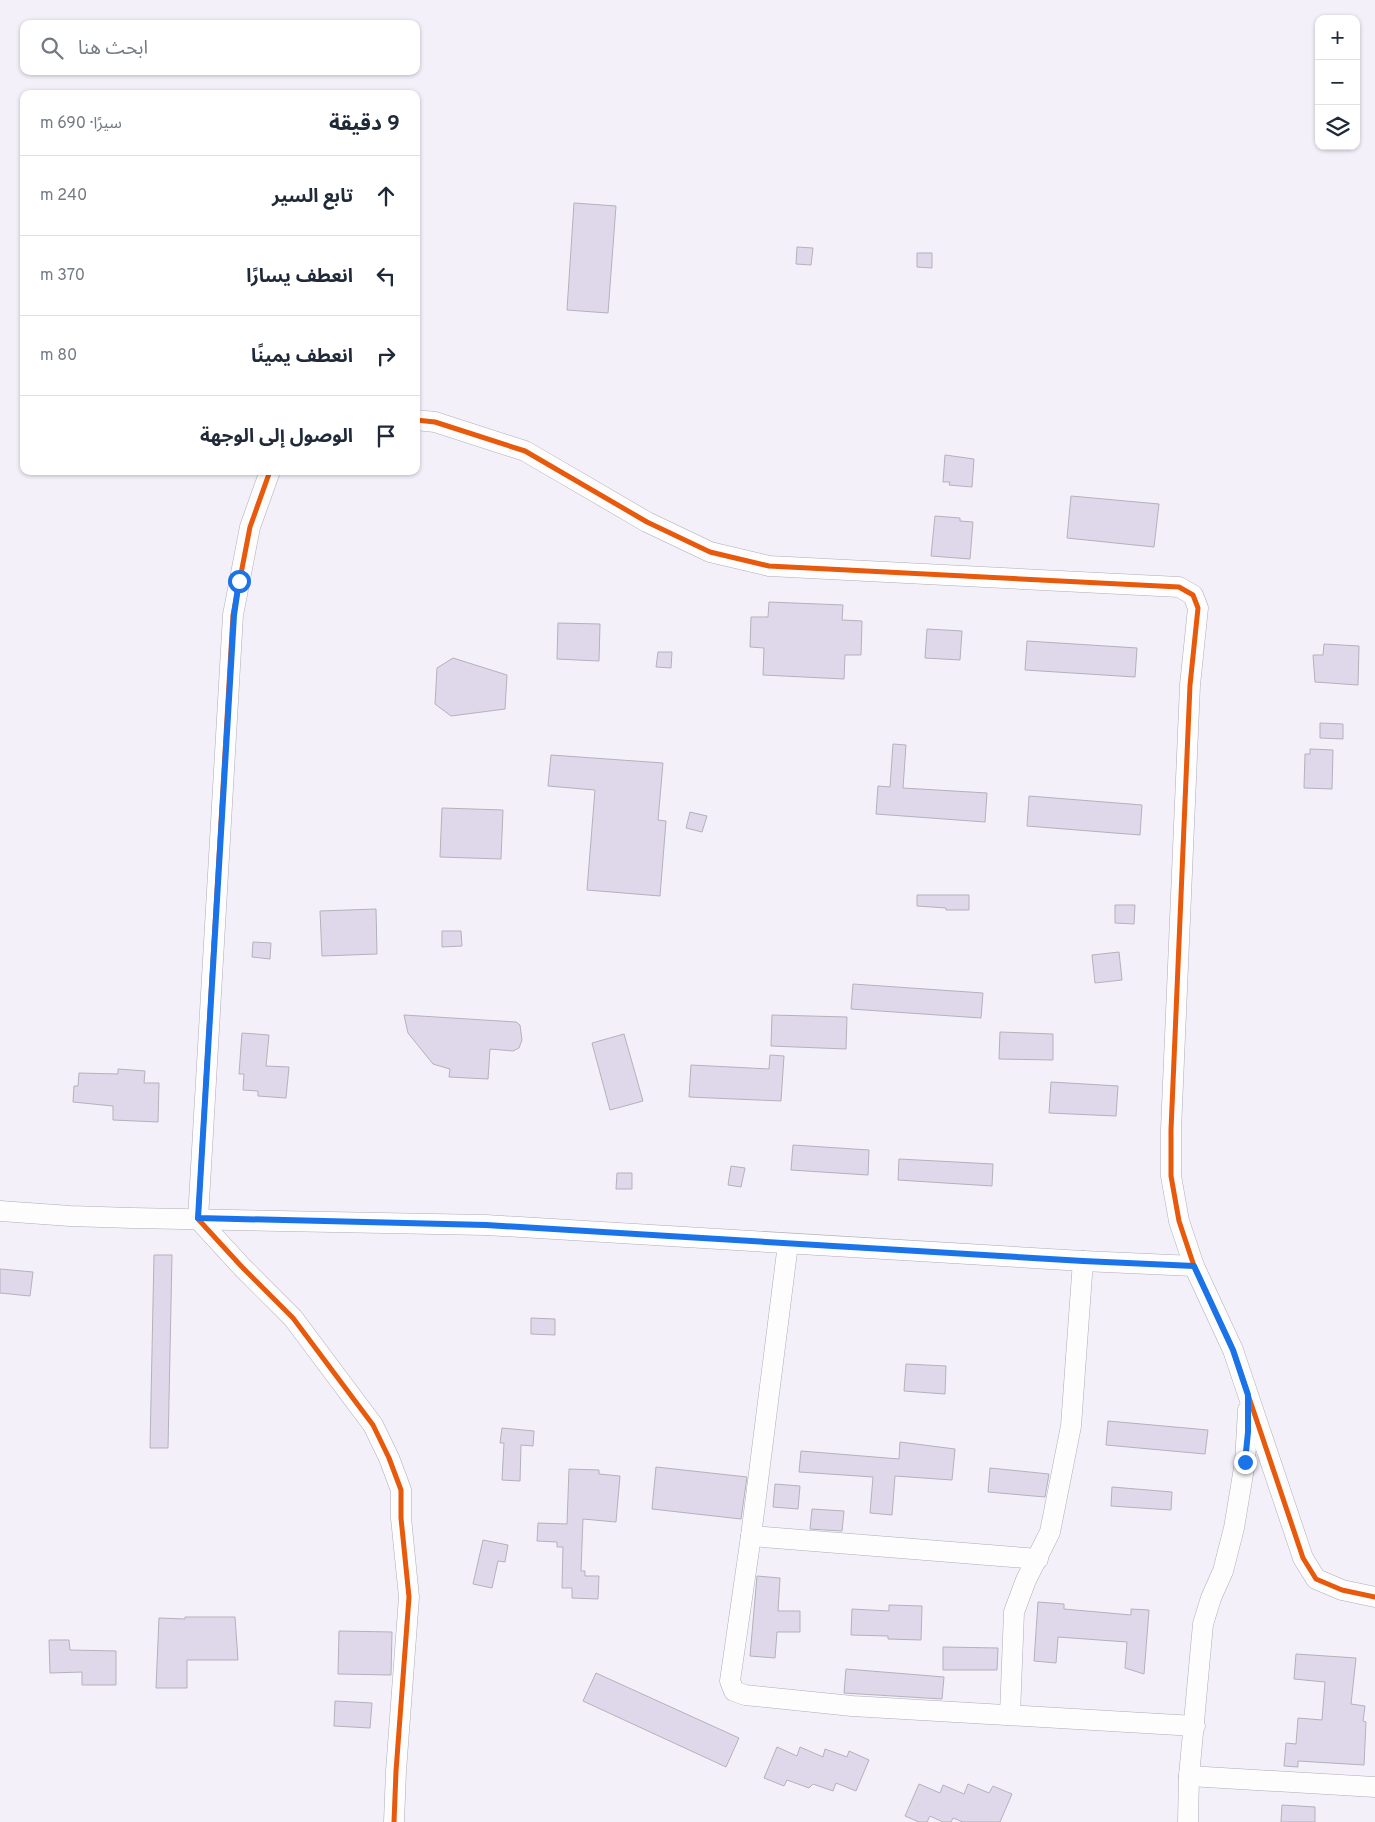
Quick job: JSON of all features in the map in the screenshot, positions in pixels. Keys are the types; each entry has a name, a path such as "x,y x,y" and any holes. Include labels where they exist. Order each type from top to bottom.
{"street":[{"path":"420,420 436,422 525,451 647,522 710,552 769,566 1179,587 1193,595 1198,608 1190,695 1171,1130 1171,1176 1179,1221 1194,1266 1233,1350 1303,1558 1316,1579 1342,1590 1375,1597"},
{"path":"269,475 250,527 234,615 198,1218 242,1267 293,1318 367,1417 389,1458 401,1490 401,1518 408,1597 394,1822"},
{"path":"0,1211 70,1216 486,1225 788,1244 1194,1266"},
{"path":"788,1244 751,1536 730,1681 734,1690 746,1695 852,1706 1195,1726"},
{"path":"1010,1714 1014,1612 1026,1580 1038,1560 1050,1532 1071,1426 1083,1261"},
{"path":"1188,1822 1189,1776 1203,1624 1211,1598 1223,1571 1234,1528 1248,1432 1248,1395"},
{"path":"751,1536 1038,1560"},
{"path":"1189,1776 1375,1787"}],"building":[{"path":"574,203 616,206 608,313 567,310"},
{"path":"797,247 813,248 811,265 796,264"},
{"path":"917,253 932,253 932,268 917,267"},
{"path":"945,455 974,459 972,487 949,485 950,482 943,482"},
{"path":"1071,496 1159,504 1154,547 1067,538"},
{"path":"935,516 960,518 960,521 973,522 970,559 931,556"},
{"path":"769,602 843,605 842,620 862,621 861,655 845,655 844,679 763,675 764,648 750,647 751,617 768,617"},
{"path":"558,623 600,624 599,661 557,659"},
{"path":"927,629 962,631 960,660 925,658"},
{"path":"1027,641 1137,648 1135,677 1025,670"},
{"path":"1324,644 1359,646 1358,685 1315,682 1313,655 1323,655"},
{"path":"658,652 672,652 671,668 656,667"},
{"path":"453,658 507,675 505,709 451,716 435,704 437,668"},
{"path":"1320,723 1343,724 1343,739 1320,738"},
{"path":"893,744 906,745 903,788 987,793 985,822 876,814 878,786 890,787"},
{"path":"1310,749 1333,750 1332,789 1304,788 1305,754 1310,754"},
{"path":"551,755 663,763 658,820 666,821 660,896 587,890 595,790 548,786"},
{"path":"1029,796 1142,805 1140,835 1027,826"},
{"path":"442,808 503,810 501,859 440,857"},
{"path":"690,812 707,816 702,832 686,828"},
{"path":"917,895 969,895 969,910 946,910 946,908 917,906"},
{"path":"1115,905 1135,905 1134,924 1115,923"},
{"path":"376,909 377,954 322,956 320,911"},
{"path":"442,931 461,931 462,946 442,947"},
{"path":"253,942 271,943 270,959 252,957"},
{"path":"1119,952 1122,980 1095,983 1092,955"},
{"path":"853,984 983,993 981,1018 851,1009"},
{"path":"404,1015 516,1022 520,1025 522,1040 519,1048 513,1051 490,1049 488,1079 449,1077 450,1069 433,1064 408,1033"},
{"path":"772,1015 847,1017 846,1049 771,1046"},
{"path":"1000,1032 1053,1034 1053,1060 999,1059"},
{"path":"242,1033 269,1035 266,1066 289,1067 286,1098 258,1096 258,1091 243,1090 244,1074 239,1074"},
{"path":"624,1034 643,1101 610,1110 592,1043"},
{"path":"770,1055 784,1056 781,1101 689,1097 691,1065 769,1069"},
{"path":"118,1069 145,1071 144,1083 159,1083 158,1122 113,1120 113,1106 73,1102 74,1086 78,1086 79,1073 118,1074"},
{"path":"1051,1082 1118,1086 1116,1116 1049,1113"},
{"path":"793,1145 869,1150 868,1175 791,1170"},
{"path":"899,1159 993,1164 992,1186 898,1180"},
{"path":"731,1166 745,1168 741,1187 728,1185"},
{"path":"617,1173 632,1173 632,1189 616,1189"},
{"path":"154,1255 172,1255 168,1448 150,1448"},
{"path":"0,1269 33,1272 30,1296 0,1293"},
{"path":"531,1318 555,1319 555,1335 531,1334"},
{"path":"906,1364 946,1366 945,1394 904,1391"},
{"path":"1108,1421 1208,1430 1205,1454 1106,1445"},
{"path":"502,1428 534,1431 533,1446 521,1445 520,1481 502,1480 504,1443 500,1443"},
{"path":"900,1442 955,1449 952,1480 895,1476 892,1515 870,1513 873,1477 799,1472 801,1451 899,1459"},
{"path":"656,1467 747,1477 741,1519 652,1509"},
{"path":"990,1468 1049,1474 1045,1497 988,1492"},
{"path":"569,1469 599,1470 599,1474 620,1476 616,1522 583,1519 581,1571 585,1571 585,1576 599,1576 598,1599 572,1598 572,1588 562,1588 563,1547 557,1547 557,1542 537,1541 538,1523 567,1524"},
{"path":"775,1484 800,1486 798,1509 773,1507"},
{"path":"1112,1487 1172,1492 1171,1510 1111,1506"},
{"path":"812,1509 844,1511 842,1531 810,1529"},
{"path":"483,1540 508,1545 505,1562 498,1561 492,1588 473,1584"},
{"path":"757,1576 780,1578 778,1611 800,1611 800,1632 777,1632 775,1658 750,1656"},
{"path":"1038,1602 1064,1604 1064,1609 1131,1615 1131,1609 1149,1610 1144,1674 1125,1668 1127,1642 1058,1637 1056,1663 1034,1661"},
{"path":"889,1605 922,1606 921,1640 888,1639 888,1636 851,1635 852,1609 889,1611"},
{"path":"185,1617 235,1617 238,1660 187,1660 187,1688 156,1688 159,1618 185,1619"},
{"path":"339,1631 392,1632 391,1675 338,1674"},
{"path":"49,1640 69,1640 70,1650 116,1651 116,1685 82,1685 82,1672 50,1673"},
{"path":"943,1647 998,1648 997,1670 943,1670"},
{"path":"1296,1654 1356,1658 1351,1704 1365,1706 1363,1721 1366,1722 1364,1765 1298,1761 1298,1767 1284,1766 1286,1743 1296,1744 1298,1718 1322,1720 1325,1682 1294,1679"},
{"path":"846,1669 944,1677 942,1699 844,1693"},
{"path":"596,1673 739,1738 726,1767 583,1701"},
{"path":"335,1701 372,1703 370,1728 334,1726"},
{"path":"777,1747 797,1756 800,1747 823,1757 825,1749 847,1757 849,1751 869,1760 856,1791 836,1783 833,1791 813,1784 809,1788 787,1780 784,1786 764,1778"},
{"path":"919,1784 940,1793 943,1785 964,1794 968,1784 989,1793 993,1786 1012,1794 1000,1822 963,1822 953,1818 951,1822 943,1822 930,1816 927,1822 919,1822 905,1816"},
{"path":"1282,1805 1315,1807 1315,1822 1281,1822"}],"cycle path":[{"path":"420,420 435,422 525,451 647,522 710,552 769,566 1179,587 1193,595 1198,608 1190,685 1171,1130 1171,1176 1179,1221 1194,1266 1233,1350 1303,1558 1316,1579 1342,1590 1375,1597"},
{"path":"269,475 250,527 233,615 198,1219 293,1318 373,1425 389,1458 401,1490 401,1518 409,1597 394,1822"}],"route":[{"path":"239,581 234,615 198,1218 296,1222 486,1225 788,1244 1194,1266 1233,1350 1248,1395 1248,1432 1245,1462"}]}
